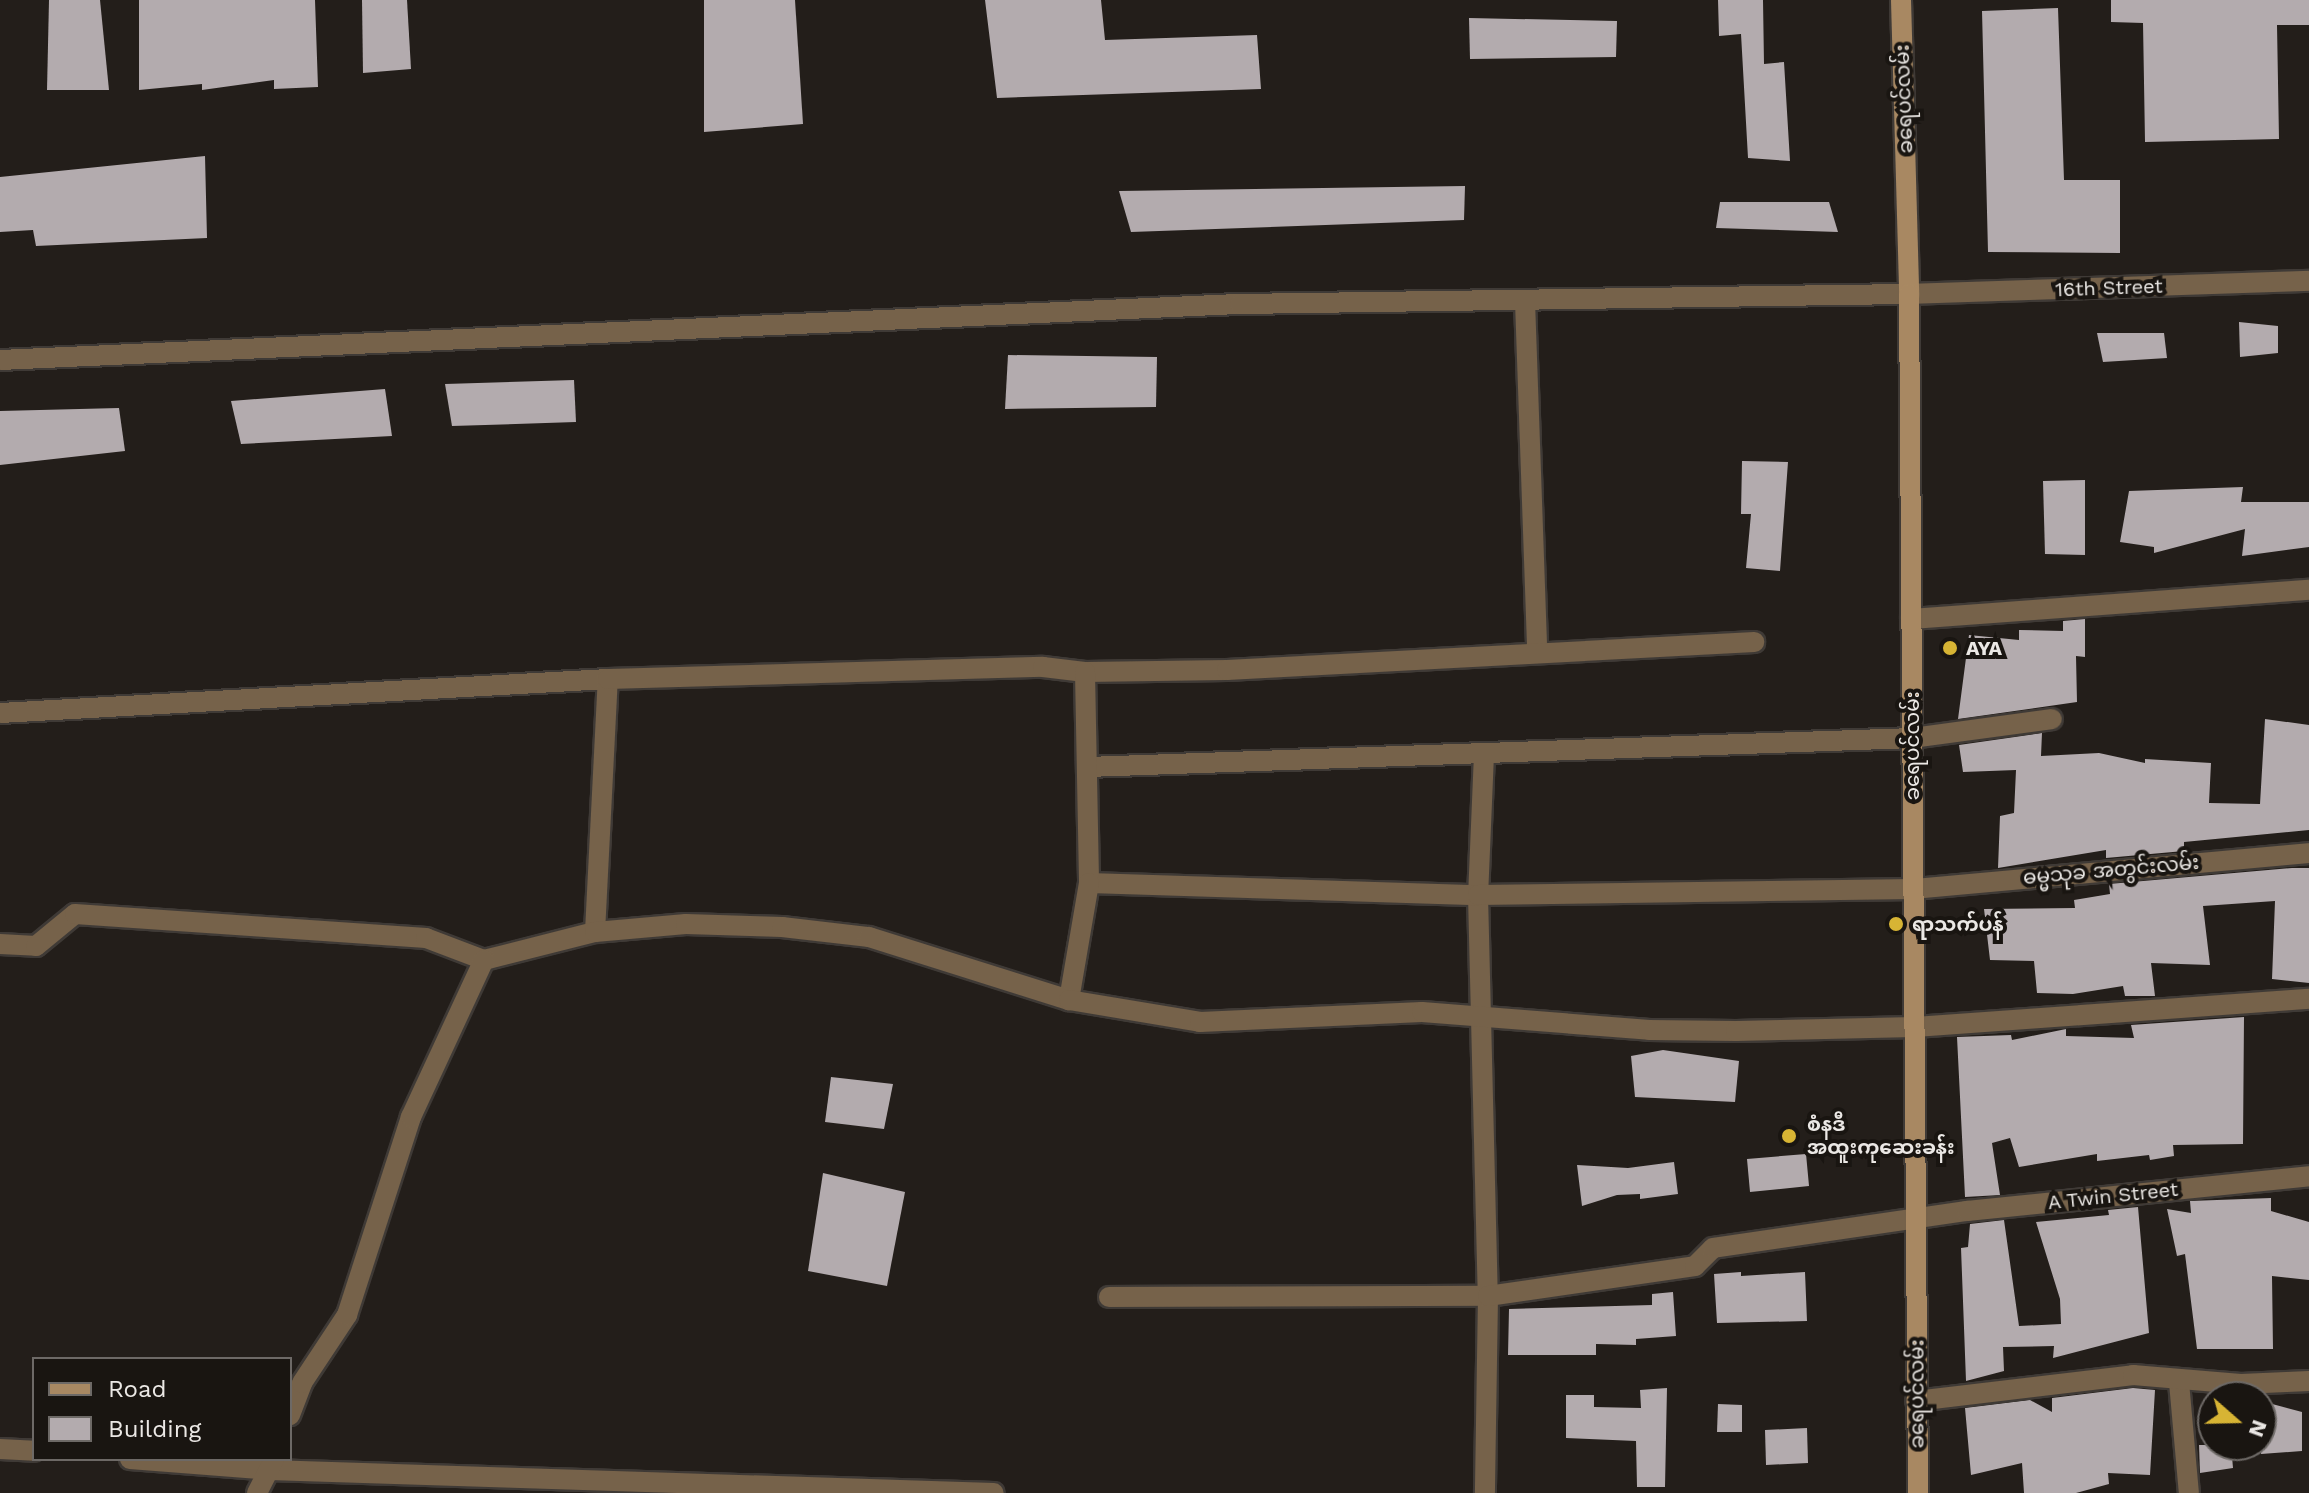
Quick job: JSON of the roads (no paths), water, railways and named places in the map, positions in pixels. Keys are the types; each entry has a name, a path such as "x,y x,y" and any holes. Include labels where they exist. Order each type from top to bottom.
{"main road":[{"name":"ခရေပင်လမ်း","path":"1901,0 1909,294 1918,1493"}],"street":[{"name":"16th Street","path":"0,360 1225,305 1909,294 2309,281"},
{"path":"1525,301 1537,651"},
{"path":"1911,619 2309,590"},
{"path":"0,713 608,679 1043,667 1085,672 1227,670 1537,651 1754,642"},
{"path":"1069,1000 1089,883 1085,672"},
{"path":"595,932 608,679"},
{"path":"1087,767 1912,738 2052,719"},
{"path":"1484,754 1478,895 1488,1296 1485,1493"},
{"name":"ဓမ္မသုခ အတွင်းလမ်း","path":"1089,883 1478,895 1914,889 2309,853"},
{"path":"0,944 36,946 75,914 426,938 484,960 595,932 686,924 782,927 869,937 1069,1000 1200,1022 1483,1013 1649,1030 1915,1027 2309,999"},
{"path":"292,1410 302,1383 347,1315 411,1117 484,960"},
{"name":"A Twin Street","path":"1109,1297 1488,1296 1695,1266 1713,1248 1916,1218 2309,1176"},
{"path":"1916,1401 2133,1375 2179,1382 2309,1381"},
{"path":"2179,1382 2189,1493"},
{"path":"0,1449 32,1451"},
{"path":"186,1461 994,1493"},
{"path":"257,1493 271,1464"}],"place":[{"name":"AYA","path":"1950,648"},
{"name":"ရာသက်ပန်","path":"1896,924"},
{"name":"စံနဒီ အထူးကုဆေးခန်း","path":"1789,1136"}]}
